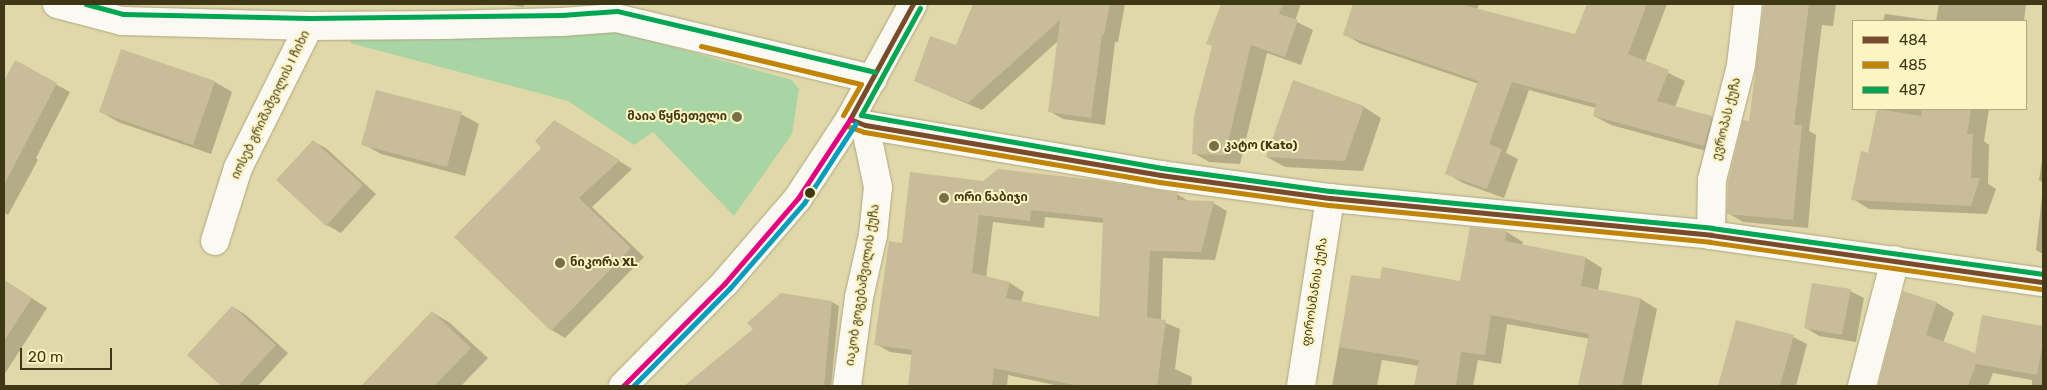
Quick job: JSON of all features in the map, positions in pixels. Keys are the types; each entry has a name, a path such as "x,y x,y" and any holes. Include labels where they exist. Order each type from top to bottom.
{"street":[{"path":"56,4 122,21 309,26 446,26 616,18 873,79"},
{"path":"623,386 725,283 798,198 858,122 873,79 913,4"},
{"name":"ევროპას ქუჩა","path":"1711,235 1712,180 1740,65 1748,4"},
{"name":"იოსებ გრიშაშვილის I ჩიხი","path":"215,241 238,168 309,26"},
{"path":"858,122 1161,175 1330,198 1711,235 2043,282"},
{"name":"იაკობ გოგებაშვილის ქუჩა","path":"847,386 859,297 872,235 878,187 858,122"},
{"name":"ფიროსმანის ქუჩა","path":"1301,386 1330,198"},
{"path":"1862,386 1895,260"}],"green space":[{"path":"616,31 792,80 799,89 792,134 734,216 653,132 634,145 568,101 350,43 354,33"}],"building":[{"path":"973,4 1110,4 1104,35 1102,35 1091,118 1048,112 1060,20 968,103 914,81 930,36 956,45"},
{"path":"1221,4 1283,4 1279,14 1298,20 1285,57 1251,45 1225,155 1192,154 1194,116 1212,46 1206,44"},
{"path":"1353,4 1460,4 1575,34 1587,4 1647,4 1628,54 1669,70 1657,101 1712,116 1704,146 1593,116 1596,104 1512,82 1489,144 1502,149 1487,189 1445,174 1478,81 1343,35"},
{"path":"1764,4 1809,4 1794,125 1802,125 1793,220 1727,214 1728,182 1743,120 1749,121"},
{"path":"121,49 215,81 193,145 99,112"},
{"path":"15,60 57,83 4,185 4,81"},
{"path":"1293,80 1364,106 1345,161 1266,157"},
{"path":"376,90 462,112 447,167 361,145"},
{"path":"1877,110 1921,116 1922,110 1971,110 1967,134 1973,134 1971,178 1980,178 1971,206 1851,200 1861,151 1868,153"},
{"path":"554,120 620,160 579,198 631,248 551,331 454,237 541,148 535,141"},
{"path":"313,140 363,185 326,226 276,180"},
{"path":"998,169 1095,180 1177,193 1177,200 1214,201 1201,252 1150,251 1147,317 1166,320 1157,386 1079,386 994,368 992,386 908,386 912,350 874,345 889,241 902,243 910,172 983,181","holes":["1031,210 1103,218 1099,317 1006,298 1010,282 972,273 979,215 1030,221"]},
{"path":"1470,227 1507,231 1505,241 1586,257 1581,286 1641,298 1622,386 1578,386 1589,334 1491,315 1485,355 1461,352 1456,386 1414,386 1419,360 1339,347 1351,275 1380,279 1382,267 1460,281"},
{"path":"4,280 32,298 4,341"},
{"path":"1812,283 1851,289 1842,335 1804,328"},
{"path":"1903,291 1937,302 1926,335 1975,353 1982,315 2043,326 2043,342 2037,375 1976,364 1968,386 1878,386"},
{"path":"781,293 832,301 824,386 684,386 753,329 747,323"},
{"path":"232,306 276,345 238,386 221,386 187,355"},
{"path":"432,311 471,348 434,386 361,386"},
{"path":"1736,320 1794,335 1780,386 1718,386"}],"transit line":[{"name":"487","path":"86,4 123,14 309,18 562,15 617,11 875,72"},
{"name":"484","path":"850,119 913,4"},
{"name":"487","path":"920,8 861,115 1162,168 1331,191 1712,228 2043,274"},
{"name":"485","path":"701,46 861,84 843,115"},
{"name":"484","path":"850,119 865,125 1161,175 1330,198 1711,235 2043,282"},
{"path":"623,386 725,283 798,198 850,119"},
{"path":"633,386 730,288 804,203 856,123"},
{"name":"485","path":"847,126 864,132 1160,182 1329,205 1710,242 2042,289"}],"place":[{"name":"მაია წყნეთელი","path":"737,117"},
{"name":"კატო (Kato)","path":"1214,146"},
{"name":"ორი ნაბიჯი","path":"944,198"},
{"name":"ნიკორა XL","path":"560,263"}]}
